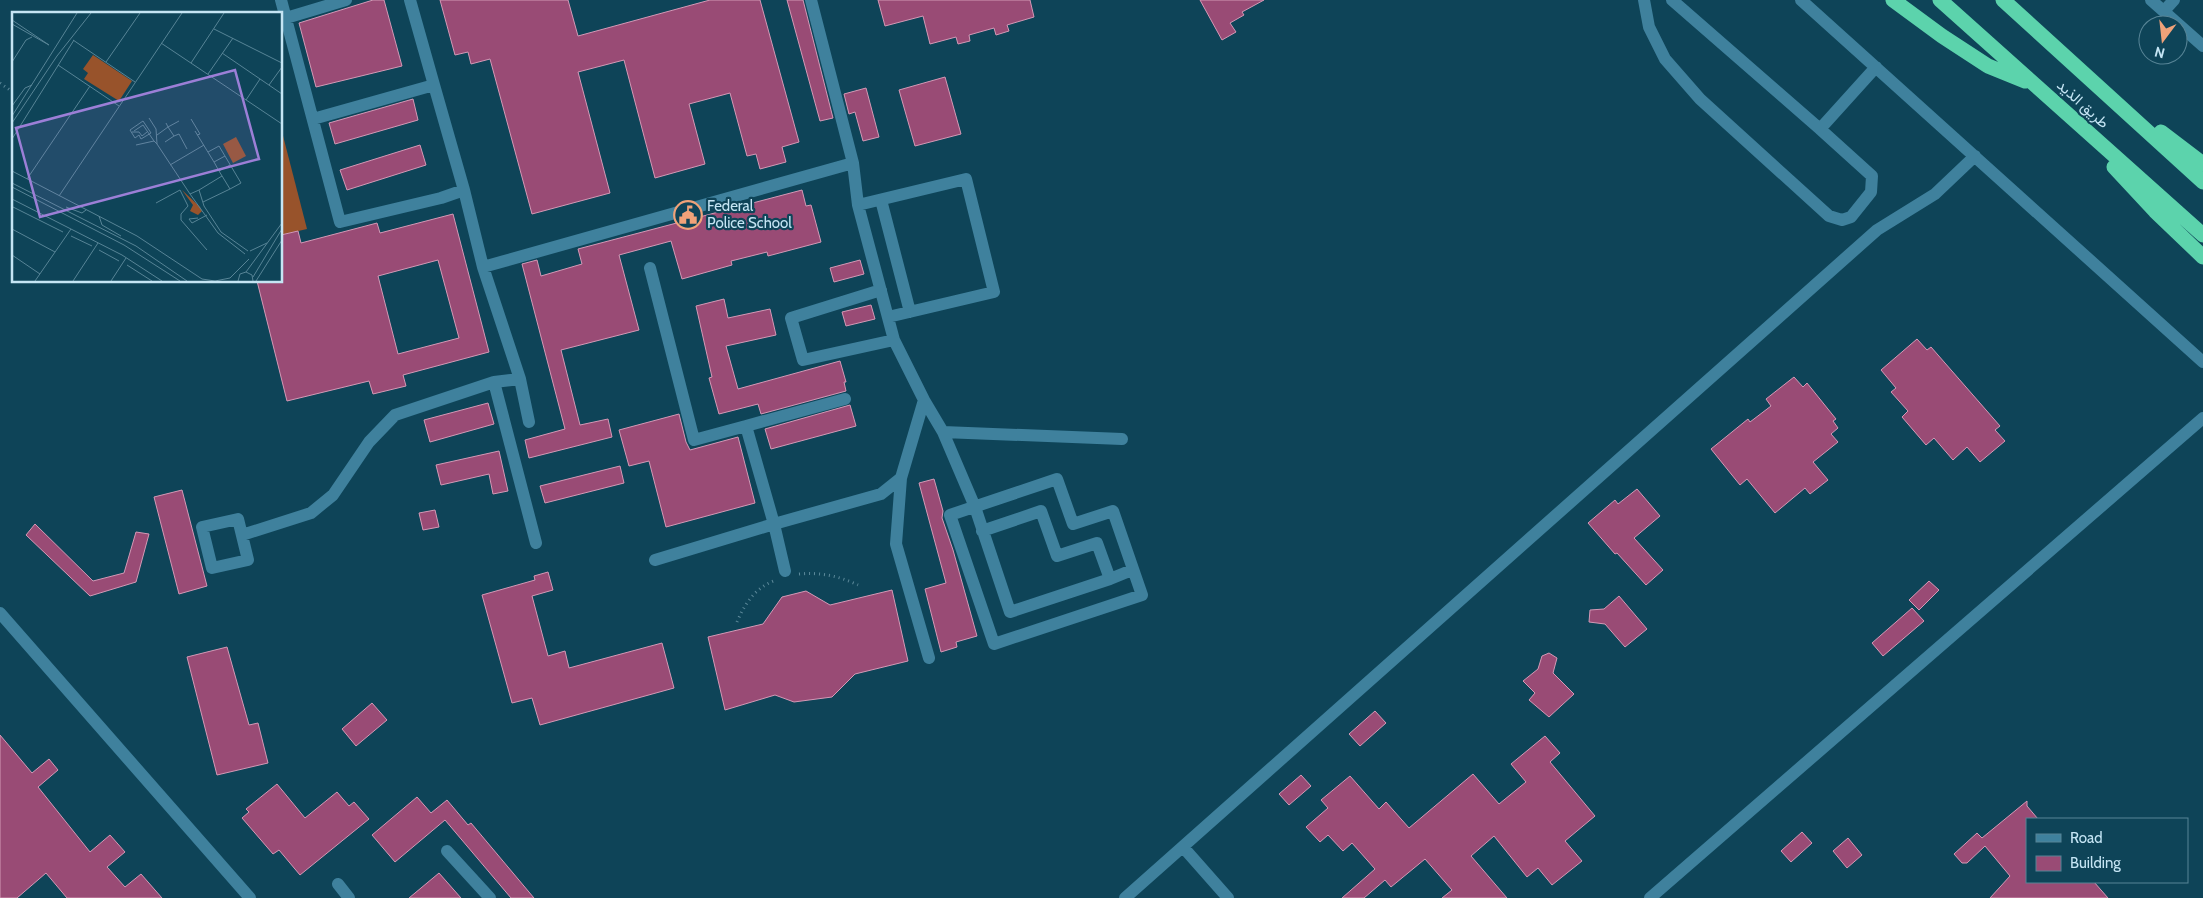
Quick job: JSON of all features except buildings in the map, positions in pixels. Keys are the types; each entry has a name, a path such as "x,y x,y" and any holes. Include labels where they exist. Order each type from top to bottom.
{"highway":[{"path":"1893,0 1942,36 1988,66 2035,85"},
{"name":"طريق الذيد","path":"1940,0 2203,235"},
{"name":"طريق الذيد","path":"2003,0 2203,182"},
{"path":"2104,91 2203,164"},
{"path":"2074,120 2149,205 2203,257"}],"street":[{"path":"281,0 340,222 441,198 464,190"},
{"path":"286,18 346,0"},
{"path":"410,0 464,190 483,267 520,379 529,422"},
{"path":"812,0 853,163 858,205 894,340 924,400 943,432 975,507 1010,612 1132,570"},
{"path":"1644,0 1649,27 1665,59 1700,99 1829,216 1842,220 1851,217 1871,192 1872,176 1672,0"},
{"path":"1801,0 2203,362"},
{"path":"2151,0 2203,46"},
{"path":"2164,12 2174,0"},
{"path":"1820,129 1876,67"},
{"path":"313,119 434,85"},
{"path":"1125,898 1877,230 1935,194 1975,156"},
{"path":"483,267 853,163"},
{"path":"858,205 966,179 994,292 888,317"},
{"path":"882,200 910,312"},
{"path":"650,268 694,440 846,399"},
{"path":"881,290 792,318 796,335 803,360 894,340"},
{"path":"242,535 311,513 333,495 369,442 395,415 494,382 520,379"},
{"path":"494,382 536,544"},
{"path":"924,400 901,478 896,544 929,658"},
{"path":"1650,898 2203,418"},
{"path":"746,426 774,524 785,575"},
{"path":"943,432 1122,439"},
{"path":"655,560 881,494 901,478"},
{"path":"1057,479 1072,524 1113,510 1142,595 994,644 950,515 975,507 1057,479"},
{"path":"982,531 1041,512 1056,556 1097,543 1110,579"},
{"path":"238,519 242,535 248,560 212,568 202,527 238,519"},
{"path":"0,613 250,898"},
{"path":"1183,847 1228,898"},
{"path":"447,851 490,898"},
{"path":"338,884 349,898"}],"path":[{"path":"0,82 12,91"},
{"path":"737,622 744,606 756,592 770,582 785,575 823,574 858,584"}],"shaded area":[{"path":"282,132 307,229 282,235"}],"place":[{"name":"Federal Police School","path":"688,215"}]}
